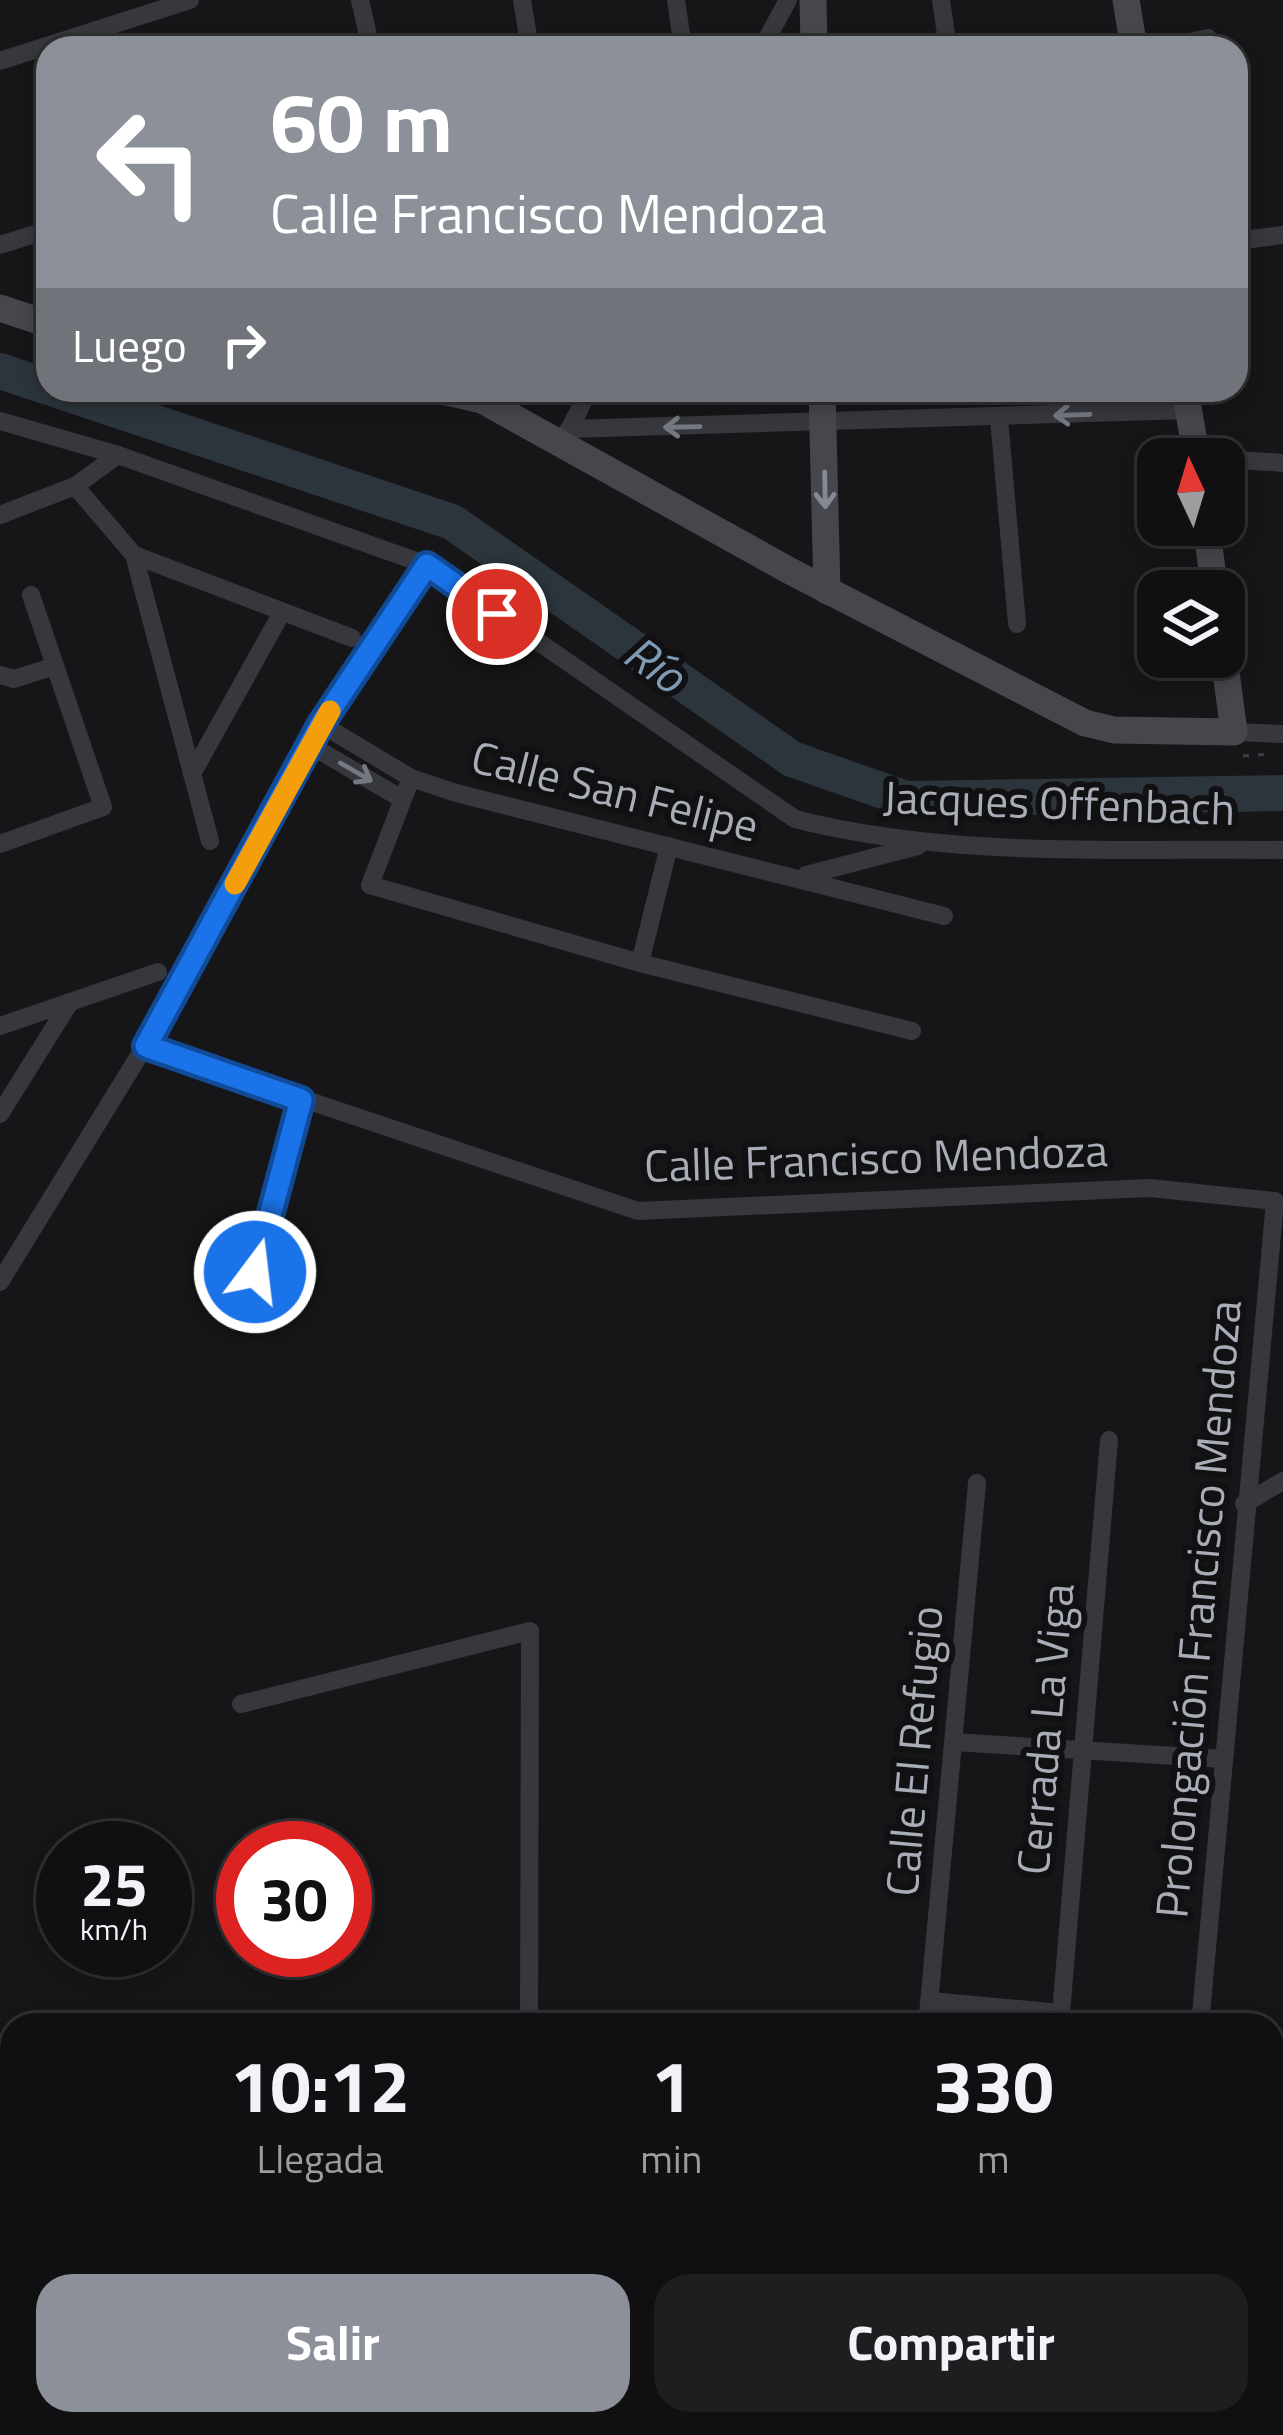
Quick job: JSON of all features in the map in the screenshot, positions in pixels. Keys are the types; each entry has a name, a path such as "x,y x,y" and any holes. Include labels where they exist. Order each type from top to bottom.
{"street":[{"path":"78,36 190,0"},
{"path":"360,0 368,36"},
{"path":"522,0 528,36"},
{"path":"676,0 681,36"},
{"path":"768,36 788,0"},
{"path":"813,0 814,36"},
{"path":"940,0 946,36"},
{"path":"1126,0 1131,36"},
{"path":"0,61 36,49"},
{"path":"0,245 36,234"},
{"path":"1248,239 1283,235"},
{"path":"0,308 36,319"},
{"path":"486,402 565,437 826,591 1085,722 1114,730 1283,734"},
{"path":"565,437 582,402"},
{"path":"823,402 826,591"},
{"path":"565,437 999,418 1166,402"},
{"path":"1187,402 1194,438"},
{"path":"999,418 1017,624"},
{"name":"Jacques Offenbach","path":"0,422 118,455 427,565 795,819 853,834 931,842 1283,850"},
{"path":"0,515 75,486 118,455"},
{"path":"1245,461 1283,463"},
{"path":"75,486 134,555 210,841"},
{"path":"134,555 352,638"},
{"path":"0,1282 146,1046 321,724 427,565"},
{"path":"0,844 104,807 31,595"},
{"path":"192,774 281,614"},
{"path":"0,675 14,679 55,666"},
{"path":"1227,678 1234,732"},
{"name":"Calle San Felipe","path":"321,724 411,778 944,916"},
{"path":"310,745 402,799"},
{"name":"Calle San Felipe","path":"411,778 370,885 640,963"},
{"path":"801,877 931,842"},
{"path":"669,846 640,963 912,1031"},
{"path":"0,1026 158,972"},
{"path":"0,1114 70,1002"},
{"name":"Calle Francisco Mendoza","path":"146,1046 638,1210 1150,1188 1275,1201"},
{"path":"255,1272 301,1100"},
{"name":"Prolongación Francisco Mendoza","path":"1201,2013 1275,1201"},
{"name":"Cerrada La Viga","path":"1060,2013 1109,1440"},
{"path":"1244,1504 1283,1481"},
{"name":"Calle El Refugio","path":"928,2013 977,1483"},
{"path":"241,1704 530,1631 529,2013"},
{"path":"954,1742 1223,1759"},
{"path":"930,2001 1017,2013"}],"waterway":[{"name":"Río","path":"0,371 36,383"},
{"name":"Río","path":"93,402 452,522 792,759 906,799 1283,793"}],"slow traffic":[{"path":"235,884 330,711"}],"route":[{"path":"255,1272 301,1100 146,1046 321,724 427,565 497,614"}]}
